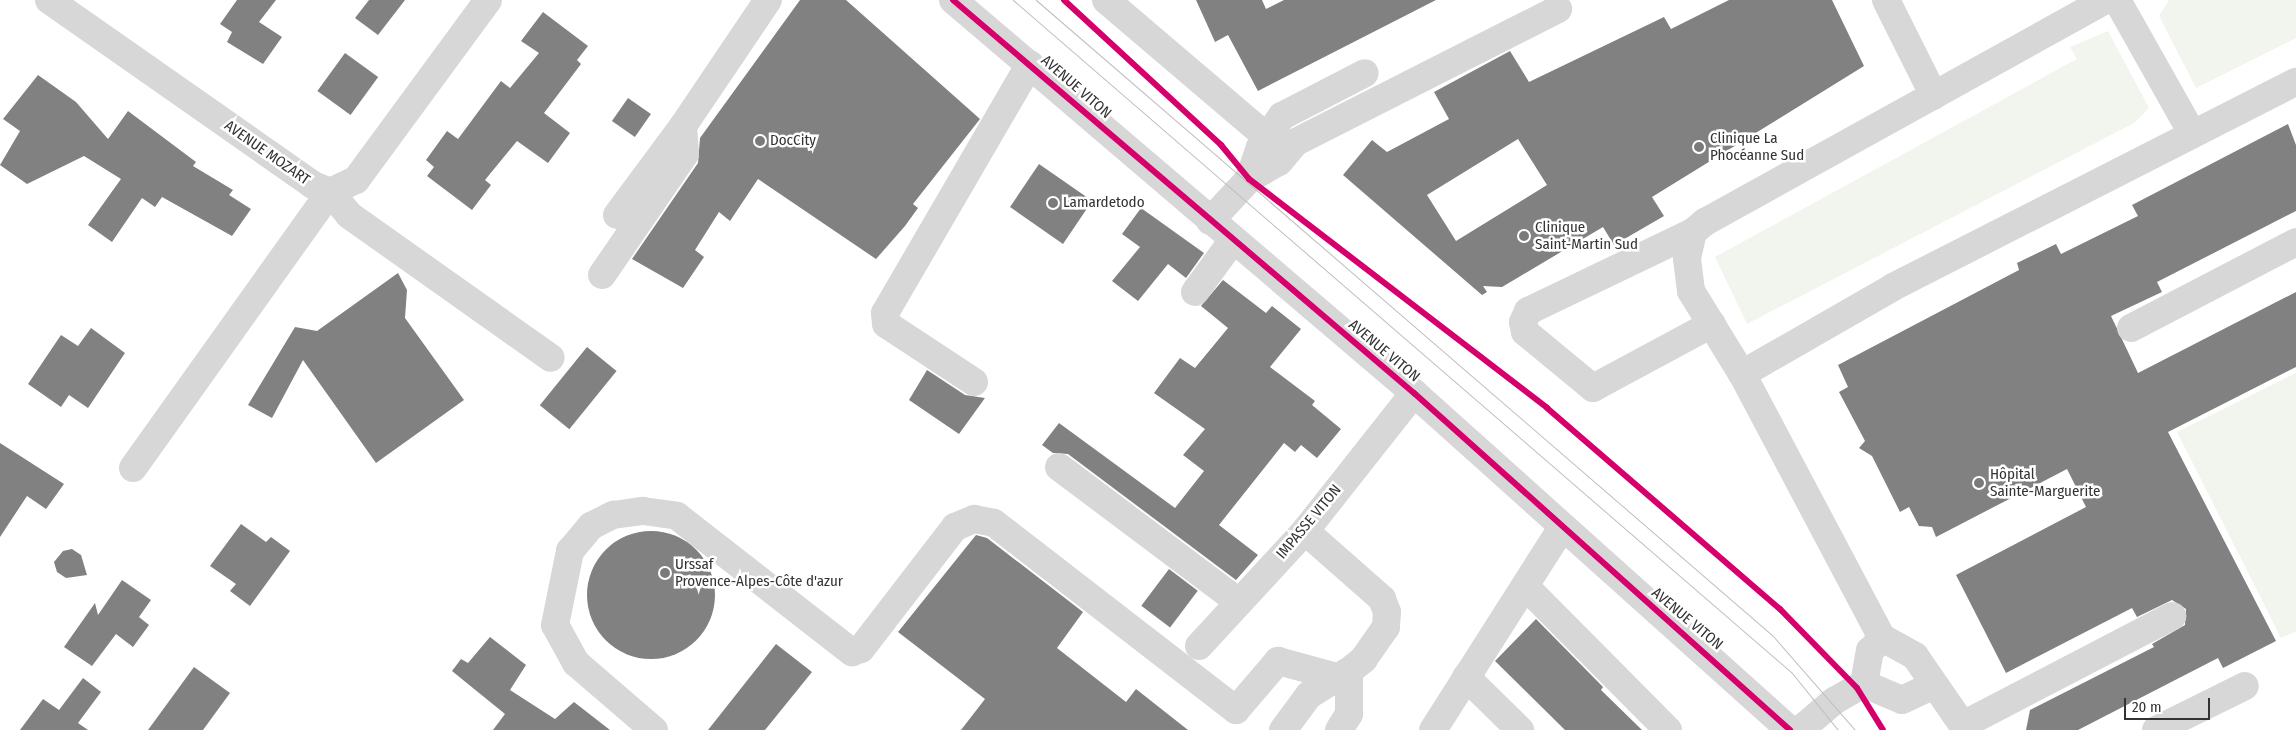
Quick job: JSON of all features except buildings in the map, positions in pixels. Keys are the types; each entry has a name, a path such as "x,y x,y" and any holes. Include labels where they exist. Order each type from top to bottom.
{"street":[{"name":"AVENUE MOZART","path":"49,0 313,186 330,192"},
{"path":"133,468 330,192 356,180 488,0"},
{"path":"617,215 683,126 768,0"},
{"name":"AVENUE VITON","path":"953,0 1414,393 1561,529 1728,671 1790,730"},
{"path":"1106,0 1267,137"},
{"path":"1886,0 1934,96"},
{"path":"1712,324 1592,388 1525,332 1523,322 1528,311 1693,232 2105,0"},
{"path":"2117,0 2192,133"},
{"path":"1210,221 1250,179 1279,162 1296,142 1558,10"},
{"path":"974,382 886,324 885,313 1030,64"},
{"path":"1250,179 1267,137 1282,116 1365,73"},
{"path":"1742,374 1893,287 2192,133 2296,82"},
{"path":"602,275 685,154 683,126"},
{"path":"330,192 349,215 551,358"},
{"path":"1693,232 1687,258 1691,291 1742,374 1882,638 1915,656 1932,686 1965,728 2172,616"},
{"path":"1195,292 1233,240"},
{"path":"2131,328 2296,242"},
{"name":"IMPASSE VITON","path":"1199,646 1305,531 1414,393"},
{"path":"1059,467 1239,602"},
{"path":"654,730 576,663 555,625 570,550 592,526 613,515 644,511 676,516 852,652 861,649 955,527 974,519 994,523 1236,710 1278,661 1343,674"},
{"path":"1433,730 1561,529"},
{"path":"1283,730 1309,695 1364,659 1386,628 1387,612 1382,599 1305,531"},
{"path":"1525,586 1668,730"},
{"path":"1864,684 1870,651 1882,638"},
{"path":"1339,730 1349,714 1343,674"},
{"path":"1466,678 1520,730"},
{"path":"1864,684 1902,700 1932,686"},
{"path":"1800,730 1834,701 1864,684"},
{"path":"2156,730 2245,686"}],"shaded area":[{"path":"2169,0 2296,0 2296,38 2196,88 2159,16"},
{"path":"2108,31 2149,108 2134,123 1747,324 1715,257 2077,59 2070,47"},
{"path":"2296,373 2296,631 2281,638 2177,432"}],"tram line":[{"path":"1013,0 1792,673 1838,730"},
{"path":"1036,0 1773,636 1855,730"}],"cycle path":[{"path":"953,0 1414,393 1790,730"},
{"path":"1064,0 1221,145 1249,179 1547,408 1780,609 1857,688 1883,730"}],"place":[{"name":"DocCity","path":"760,141"},
{"name":"Clinique La Phocéanne Sud","path":"1699,147"},
{"name":"Lamardetodo","path":"1053,203"},
{"name":"Clinique Saint-Martin Sud","path":"1524,236"},
{"name":"Hôpital Sainte-Marguerite","path":"1979,483"},
{"name":"Urssaf Provence-Alpes-Côte d'azur","path":"665,573"}]}
